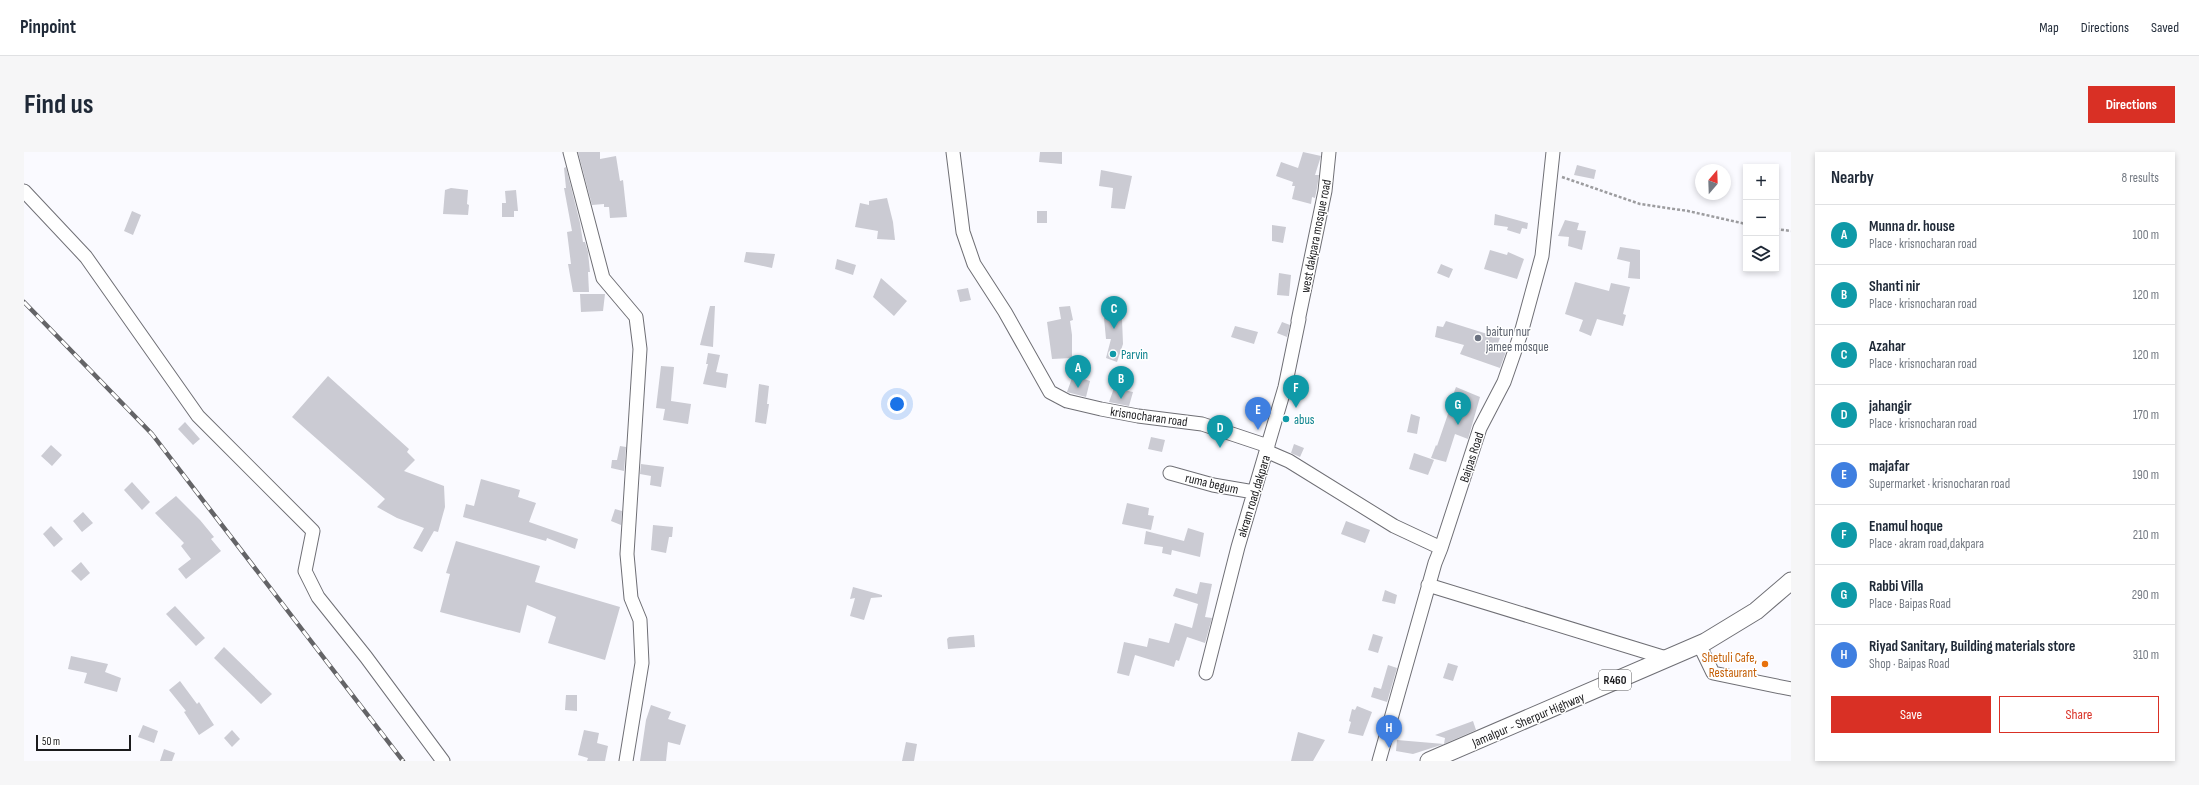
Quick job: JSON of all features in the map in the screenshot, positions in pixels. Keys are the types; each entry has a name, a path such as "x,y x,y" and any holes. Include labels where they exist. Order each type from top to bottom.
{"main road":[{"name":"Jamalpur - Sherpur Highway","path":"1429,761 1511,727 1699,644 1756,612 1791,581"}],"street":[{"path":"570,152 603,278 636,317 640,349 627,554 631,598 640,620 642,663 626,761"},
{"name":"krisnocharan road","path":"954,152 963,232 974,264 1005,312 1050,392 1068,401 1138,416 1202,424 1267,449 1289,460 1394,526 1441,548"},
{"name":"west dakpara mosque road","path":"1298,320 1325,191 1329,152"},
{"name":"Baipas Road","path":"1379,761 1428,585 1480,428 1504,382 1521,333 1542,256 1553,152"},
{"path":"24,191 86,257 198,416 312,531 305,570 318,597 366,657 443,761"},
{"name":"akram road,dakpara","path":"1206,672 1226,592 1285,387 1298,320"},
{"name":"ruma begum","path":"1170,474 1213,485 1254,492"},
{"path":"1428,585 1666,658"},
{"path":"1699,644 1713,673 1791,689"}],"path":[{"path":"1550,173 1640,204 1695,212 1743,223"},
{"path":"1779,229 1791,231"}],"building":[{"path":"578,152 600,152 600,159 616,156 620,181 623,180 627,217 610,218 609,207 604,207 604,204 592,205"},
{"path":"1040,152 1062,152 1062,164 1039,162"},
{"path":"1303,152 1321,156 1315,175 1319,175 1315,198 1312,197 1311,204 1292,199 1295,186 1292,186 1293,182 1276,176 1281,162 1298,168"},
{"path":"1577,165 1596,170 1594,179 1574,175"},
{"path":"566,167 580,223 583,242 585,242 588,252 590,272 588,272 589,292 573,292 568,264 571,264 567,232 572,231 564,188 566,188 564,168"},
{"path":"1101,170 1132,176 1125,209 1111,208 1113,188 1099,186"},
{"path":"451,188 468,190 468,215 443,214 445,190"},
{"path":"516,190 518,211 514,211 514,217 502,217 502,203 506,203 505,191"},
{"path":"887,198 893,222 895,240 877,239 878,231 855,227 860,203 869,205 869,201"},
{"path":"132,211 141,215 133,235 124,231"},
{"path":"1037,211 1047,211 1047,223 1037,223"},
{"path":"1495,214 1528,223 1527,229 1522,228 1520,234 1507,230 1508,227 1494,225"},
{"path":"1565,220 1579,223 1577,230 1586,231 1582,250 1568,246 1569,237 1558,236"},
{"path":"1272,225 1286,227 1283,243 1272,241"},
{"path":"1620,247 1640,250 1640,279 1628,278 1630,262 1617,259"},
{"path":"1490,250 1507,255 1508,252 1524,259 1517,279 1484,269"},
{"path":"746,252 775,254 772,268 744,262"},
{"path":"837,259 856,265 853,275 835,269"},
{"path":"1441,264 1453,269 1449,278 1437,273"},
{"path":"1279,273 1291,275 1289,296 1277,295"},
{"path":"881,278 907,301 894,316 873,297"},
{"path":"1575,282 1609,291 1611,283 1630,287 1623,314 1626,315 1623,326 1597,319 1591,336 1579,331 1583,320 1565,314"},
{"path":"968,288 971,300 960,302 957,290"},
{"path":"580,294 605,294 603,311 581,312"},
{"path":"710,306 715,306 713,347 700,345"},
{"path":"1070,306 1073,320 1070,321 1072,335 1072,358 1052,359 1047,322 1061,319 1059,307"},
{"path":"1104,318 1122,319 1123,344 1117,362 1106,358 1111,339 1106,339"},
{"path":"1446,321 1500,338 1498,343 1508,346 1500,368 1460,354 1464,345 1435,337 1437,326 1443,327"},
{"path":"1282,322 1290,325 1287,337 1277,333"},
{"path":"1235,326 1258,332 1254,344 1231,337"},
{"path":"708,353 720,355 716,372 728,374 726,388 703,384 708,364 706,364"},
{"path":"661,366 674,367 671,401 691,404 688,424 663,420 665,409 656,408"},
{"path":"1073,375 1090,381 1086,397 1067,392"},
{"path":"328,376 409,449 407,452 415,460 404,471 444,486 445,507 438,532 434,531 422,552 413,548 424,528 397,518 377,507 385,499 292,417"},
{"path":"759,384 769,386 767,404 769,404 766,424 755,422"},
{"path":"1456,387 1480,397 1468,439 1455,434 1446,462 1431,458 1436,445 1437,446 1449,411 1447,411"},
{"path":"1114,388 1133,392 1129,406 1109,402"},
{"path":"1411,414 1420,417 1417,434 1407,432"},
{"path":"185,422 200,439 193,445 178,429"},
{"path":"1151,437 1165,440 1162,452 1148,449"},
{"path":"1294,444 1304,448 1300,457 1291,453"},
{"path":"51,445 62,455 52,466 41,456"},
{"path":"620,446 626,447 624,471 611,468 612,460 617,460"},
{"path":"1414,453 1434,460 1428,475 1409,469"},
{"path":"641,464 664,467 661,487 650,485 651,476 640,474"},
{"path":"481,479 520,490 518,497 536,503 529,522 578,539 575,549 547,538 546,541 463,517 466,504 474,506"},
{"path":"132,482 150,502 142,510 124,490"},
{"path":"176,496 200,520 214,537 211,539 221,551 186,579 178,569 191,559 181,546 184,543 155,513"},
{"path":"1127,503 1149,508 1148,515 1154,516 1151,530 1122,524"},
{"path":"615,509 622,511 621,525 611,521"},
{"path":"83,512 93,523 82,532 73,521"},
{"path":"1346,521 1370,530 1365,543 1341,534"},
{"path":"653,525 673,527 672,537 669,537 666,553 651,550"},
{"path":"51,526 63,539 54,547 43,534"},
{"path":"1188,528 1204,533 1200,557 1172,550 1171,555 1162,553 1163,547 1144,544 1146,531 1184,541"},
{"path":"456,541 540,566 535,582 620,607 605,660 548,643 556,617 527,605 520,633 440,612 450,574 446,573"},
{"path":"81,562 90,573 81,581 71,571"},
{"path":"1200,582 1212,584 1205,617 1212,618 1205,643 1187,637 1179,661 1176,660 1174,667 1135,655 1129,676 1117,673 1124,642 1147,647 1149,638 1169,643 1175,623 1192,628 1198,604 1173,596 1176,588 1197,594"},
{"path":"853,587 882,595 882,597 871,598 864,620 850,616 855,598 850,599"},
{"path":"1385,590 1397,595 1395,604 1382,601"},
{"path":"175,606 205,638 196,646 166,614"},
{"path":"1373,634 1383,637 1378,653 1368,650"},
{"path":"974,635 975,647 948,649 947,639 949,637"},
{"path":"224,647 272,694 261,704 214,658"},
{"path":"71,656 108,664 105,672 121,678 117,692 84,683 87,673 68,669"},
{"path":"1448,663 1458,666 1453,681 1443,678"},
{"path":"1388,665 1397,668 1387,702 1371,697 1374,687 1381,689"},
{"path":"180,681 197,704 199,702 214,725 199,735 184,712 186,711 169,690"},
{"path":"566,695 577,695 577,711 565,710"},
{"path":"651,705 671,712 668,719 686,725 680,745 668,742 666,761 640,761 646,720"},
{"path":"1357,706 1372,712 1363,736 1348,733 1352,709 1355,710"},
{"path":"1473,721 1476,730 1444,744 1445,738 1435,735"},
{"path":"143,725 158,731 154,743 138,737"},
{"path":"232,730 240,739 232,747 224,738"},
{"path":"584,730 599,733 597,743 608,746 605,761 587,761 588,758 578,755"},
{"path":"1298,732 1325,740 1313,761 1291,761"},
{"path":"1397,740 1444,744 1413,754 1396,751"},
{"path":"906,742 917,744 914,761 902,761"},
{"path":"164,749 175,753 172,761 160,761"}],"railway":[{"path":"24,302 152,434 403,761"}],"place":[{"name":"Azahar","path":"1114,329"},
{"name":"baitun nur jamee mosque","path":"1478,338"},
{"name":"Parvin","path":"1113,354"},
{"name":"Munna dr. house","path":"1078,388"},
{"name":"Shanti nir","path":"1121,399"},
{"name":"Enamul hoque","path":"1296,408"},
{"name":"abus","path":"1286,419"},
{"name":"Rabbi Villa","path":"1458,425"},
{"name":"majafar","path":"1258,430"},
{"name":"jahangir","path":"1220,448"},
{"name":"Shetuli Cafe, Restaurant","path":"1765,664"},
{"name":"Riyad Sanitary, Building materials store","path":"1389,748"}]}
